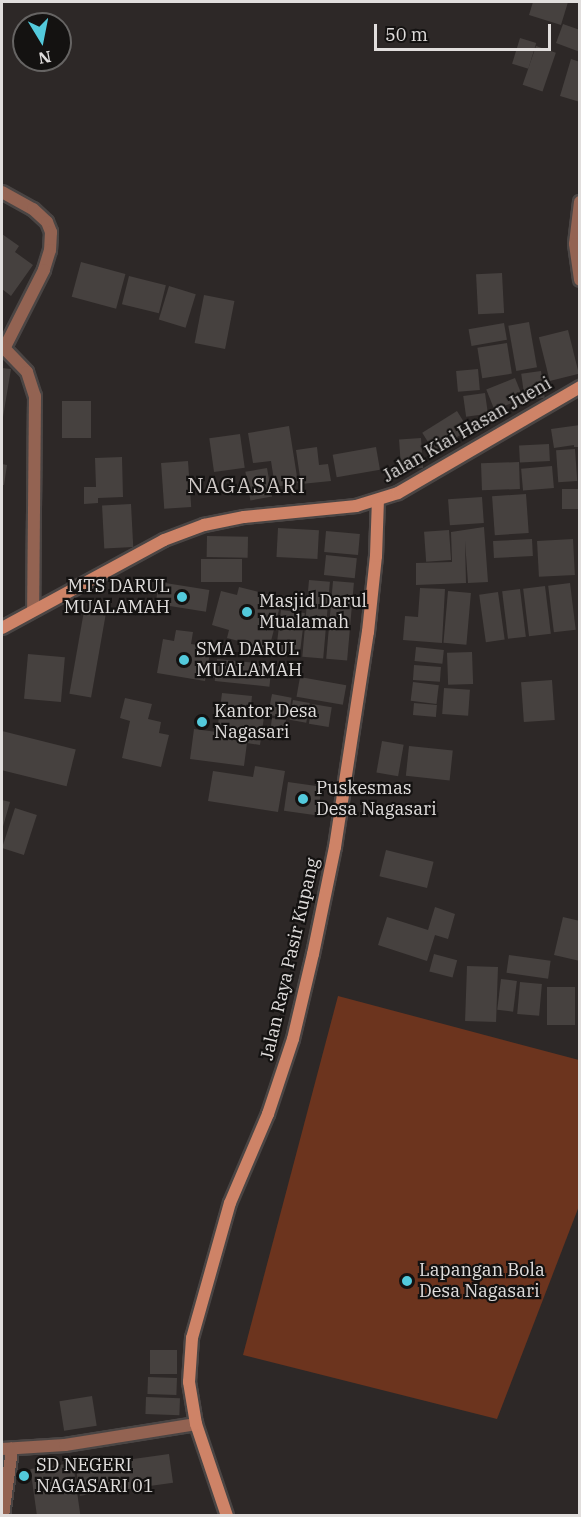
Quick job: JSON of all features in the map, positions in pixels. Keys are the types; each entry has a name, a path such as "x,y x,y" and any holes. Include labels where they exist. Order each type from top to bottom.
{"street":[{"path":"2,192 33,208 47,222 51,232 50,250 44,270 3,346 27,372 35,396 33,609"},
{"path":"579,202 575,244 579,280"},
{"name":"Jalan Kiai Hasan Jueni","path":"2,628 33,609 164,540 204,525 244,517 356,506 398,493 579,387"},
{"name":"Jalan Raya Pasir Kupang","path":"227,1515 196,1424 189,1382 189,1356 194,1329 230,1203 268,1114 293,1039 335,847 368,632 376,556 378,500"},
{"path":"3,1515 7,1449 65,1445 196,1424"}],"shaded area":[{"name":"Lapangan Bola Desa Nagasari","path":"338,996 579,1060 579,1206 497,1419 243,1355"}],"building":[{"path":"533,2 568,2 561,25 529,15"},
{"path":"563,24 580,30 580,52 556,43"},
{"path":"520,38 536,43 528,69 512,64"},
{"path":"536,46 556,53 543,92 523,85"},
{"path":"571,59 580,62 580,102 560,96"},
{"path":"2,234 19,246 15,252 33,265 11,296 2,289"},
{"path":"81,262 125,274 116,309 72,297"},
{"path":"502,273 504,313 478,314 476,274"},
{"path":"129,276 166,285 159,313 122,304"},
{"path":"169,286 196,294 186,328 159,319"},
{"path":"204,295 234,301 225,349 195,343"},
{"path":"529,322 537,367 516,371 508,326"},
{"path":"504,323 507,340 471,346 469,329"},
{"path":"568,330 579,374 550,381 539,337"},
{"path":"507,343 512,374 482,378 477,348"},
{"path":"2,368 11,369 3,417 2,417"},
{"path":"478,369 480,390 458,392 456,371"},
{"path":"541,371 545,398 525,401 521,374"},
{"path":"515,378 523,398 494,410 486,390"},
{"path":"485,393 488,414 466,417 463,396"},
{"path":"62,401 91,401 91,438 62,438"},
{"path":"457,411 469,430 434,451 422,433"},
{"path":"580,425 580,447 574,447 574,445 554,448 551,429"},
{"path":"289,426 298,483 275,487 271,461 253,463 248,433"},
{"path":"240,434 245,468 214,472 209,438"},
{"path":"421,438 423,468 401,469 399,440"},
{"path":"549,444 550,461 520,463 519,446"},
{"path":"317,447 319,465 328,464 331,481 301,484 296,450"},
{"path":"376,447 380,470 337,477 333,455"},
{"path":"575,449 577,481 558,482 556,450"},
{"path":"122,457 123,497 98,498 98,503 84,504 84,487 96,487 95,458"},
{"path":"188,461 191,507 164,509 161,463"},
{"path":"519,462 520,489 482,490 481,463"},
{"path":"2,464 7,465 4,485 2,485"},
{"path":"552,466 554,488 523,491 521,469"},
{"path":"267,468 272,497 250,500 245,472"},
{"path":"562,489 580,489 580,509 562,509"},
{"path":"526,494 529,533 495,535 492,496"},
{"path":"482,497 484,523 450,525 448,499"},
{"path":"131,504 133,547 104,548 102,506"},
{"path":"484,527 488,582 468,583 465,541 466,583 416,585 416,563 452,562 451,532"},
{"path":"278,528 319,530 317,559 276,557"},
{"path":"449,530 451,560 426,562 424,532"},
{"path":"326,531 360,534 358,555 324,552"},
{"path":"207,536 248,537 248,558 207,557"},
{"path":"532,539 533,556 494,558 493,541"},
{"path":"573,539 575,575 539,577 537,541"},
{"path":"326,555 357,558 355,578 324,575"},
{"path":"201,559 242,559 242,582 201,582"},
{"path":"309,580 330,582 323,659 302,657"},
{"path":"333,581 354,583 347,661 326,659"},
{"name":"MTS DARUL MUALAMAH","path":"159,582 209,590 206,612 156,604"},
{"path":"570,583 576,630 554,632 548,586"},
{"path":"545,586 551,634 529,636 523,589"},
{"name":"Masjid Darul Mualamah","path":"239,587 282,598 269,649 227,638 229,630 212,625 221,591 237,595"},
{"path":"420,588 445,589 442,643 403,640 405,616 418,617"},
{"path":"520,589 526,637 508,639 502,591"},
{"path":"448,591 471,593 466,645 443,643"},
{"path":"498,592 505,640 486,642 479,595"},
{"path":"281,610 305,613 300,656 276,653"},
{"path":"84,611 106,615 91,698 69,694"},
{"name":"SMA DARUL MUALAMAH","path":"176,630 193,632 191,644 211,647 205,681 157,673 163,639 174,641"},
{"path":"416,647 444,650 442,664 415,661"},
{"path":"472,652 473,684 448,685 447,653"},
{"path":"28,654 65,657 61,702 24,699"},
{"path":"217,659 272,665 269,687 215,681"},
{"path":"414,665 441,667 440,682 413,680"},
{"path":"300,677 346,685 343,705 297,697"},
{"path":"552,680 555,720 524,722 521,682"},
{"path":"413,682 439,685 436,704 411,701"},
{"path":"444,688 470,690 468,716 442,714"},
{"path":"222,693 252,696 250,715 264,717 260,745 247,743 244,766 190,759 194,729 217,732"},
{"path":"272,694 292,698 288,718 268,715"},
{"path":"125,698 152,704 148,719 161,722 159,733 169,735 161,767 122,758 130,721 120,718"},
{"path":"293,700 310,703 306,723 290,720"},
{"path":"414,703 437,705 436,717 413,715"},
{"path":"312,704 332,707 329,727 309,724"},
{"path":"272,718 286,720 283,738 269,736"},
{"path":"2,731 76,749 67,786 2,770"},
{"path":"382,741 404,745 398,776 376,773"},
{"path":"409,746 453,751 450,780 406,776"},
{"path":"255,766 285,771 278,812 208,801 213,771 253,777"},
{"name":"Puskesmas Desa Nagasari","path":"288,782 322,787 318,815 284,811"},
{"path":"2,800 10,802 2,830"},
{"path":"15,808 37,815 24,855 2,848"},
{"path":"386,850 434,862 427,888 379,876"},
{"path":"435,907 455,914 448,939 435,935 427,961 378,945 387,917 428,930"},
{"path":"563,917 580,921 580,961 554,955"},
{"path":"434,954 457,960 453,978 429,971"},
{"path":"509,955 551,961 548,979 506,973"},
{"path":"467,966 498,967 496,1022 465,1021"},
{"path":"501,979 517,981 513,1012 497,1010"},
{"path":"520,982 542,984 539,1016 517,1014"},
{"path":"547,987 575,987 575,1025 547,1025"},
{"path":"150,1350 177,1350 177,1374 150,1374"},
{"path":"148,1377 177,1378 176,1395 147,1394"},
{"path":"92,1396 97,1426 64,1431 59,1401"},
{"path":"146,1397 180,1398 179,1415 145,1414"},
{"path":"169,1454 173,1483 80,1496 76,1467"},
{"path":"73,1463 80,1515 37,1516 30,1469"}],"place":[{"name":"MTS DARUL MUALAMAH","path":"182,597"},
{"name":"Masjid Darul Mualamah","path":"247,612"},
{"name":"SMA DARUL MUALAMAH","path":"184,660"},
{"name":"Kantor Desa Nagasari","path":"202,722"},
{"name":"Puskesmas Desa Nagasari","path":"303,799"},
{"name":"Lapangan Bola Desa Nagasari","path":"407,1281"},
{"name":"SD NEGERI NAGASARI 01","path":"24,1476"}],"district":[{"name":"NAGASARI","path":"247,485"}]}
